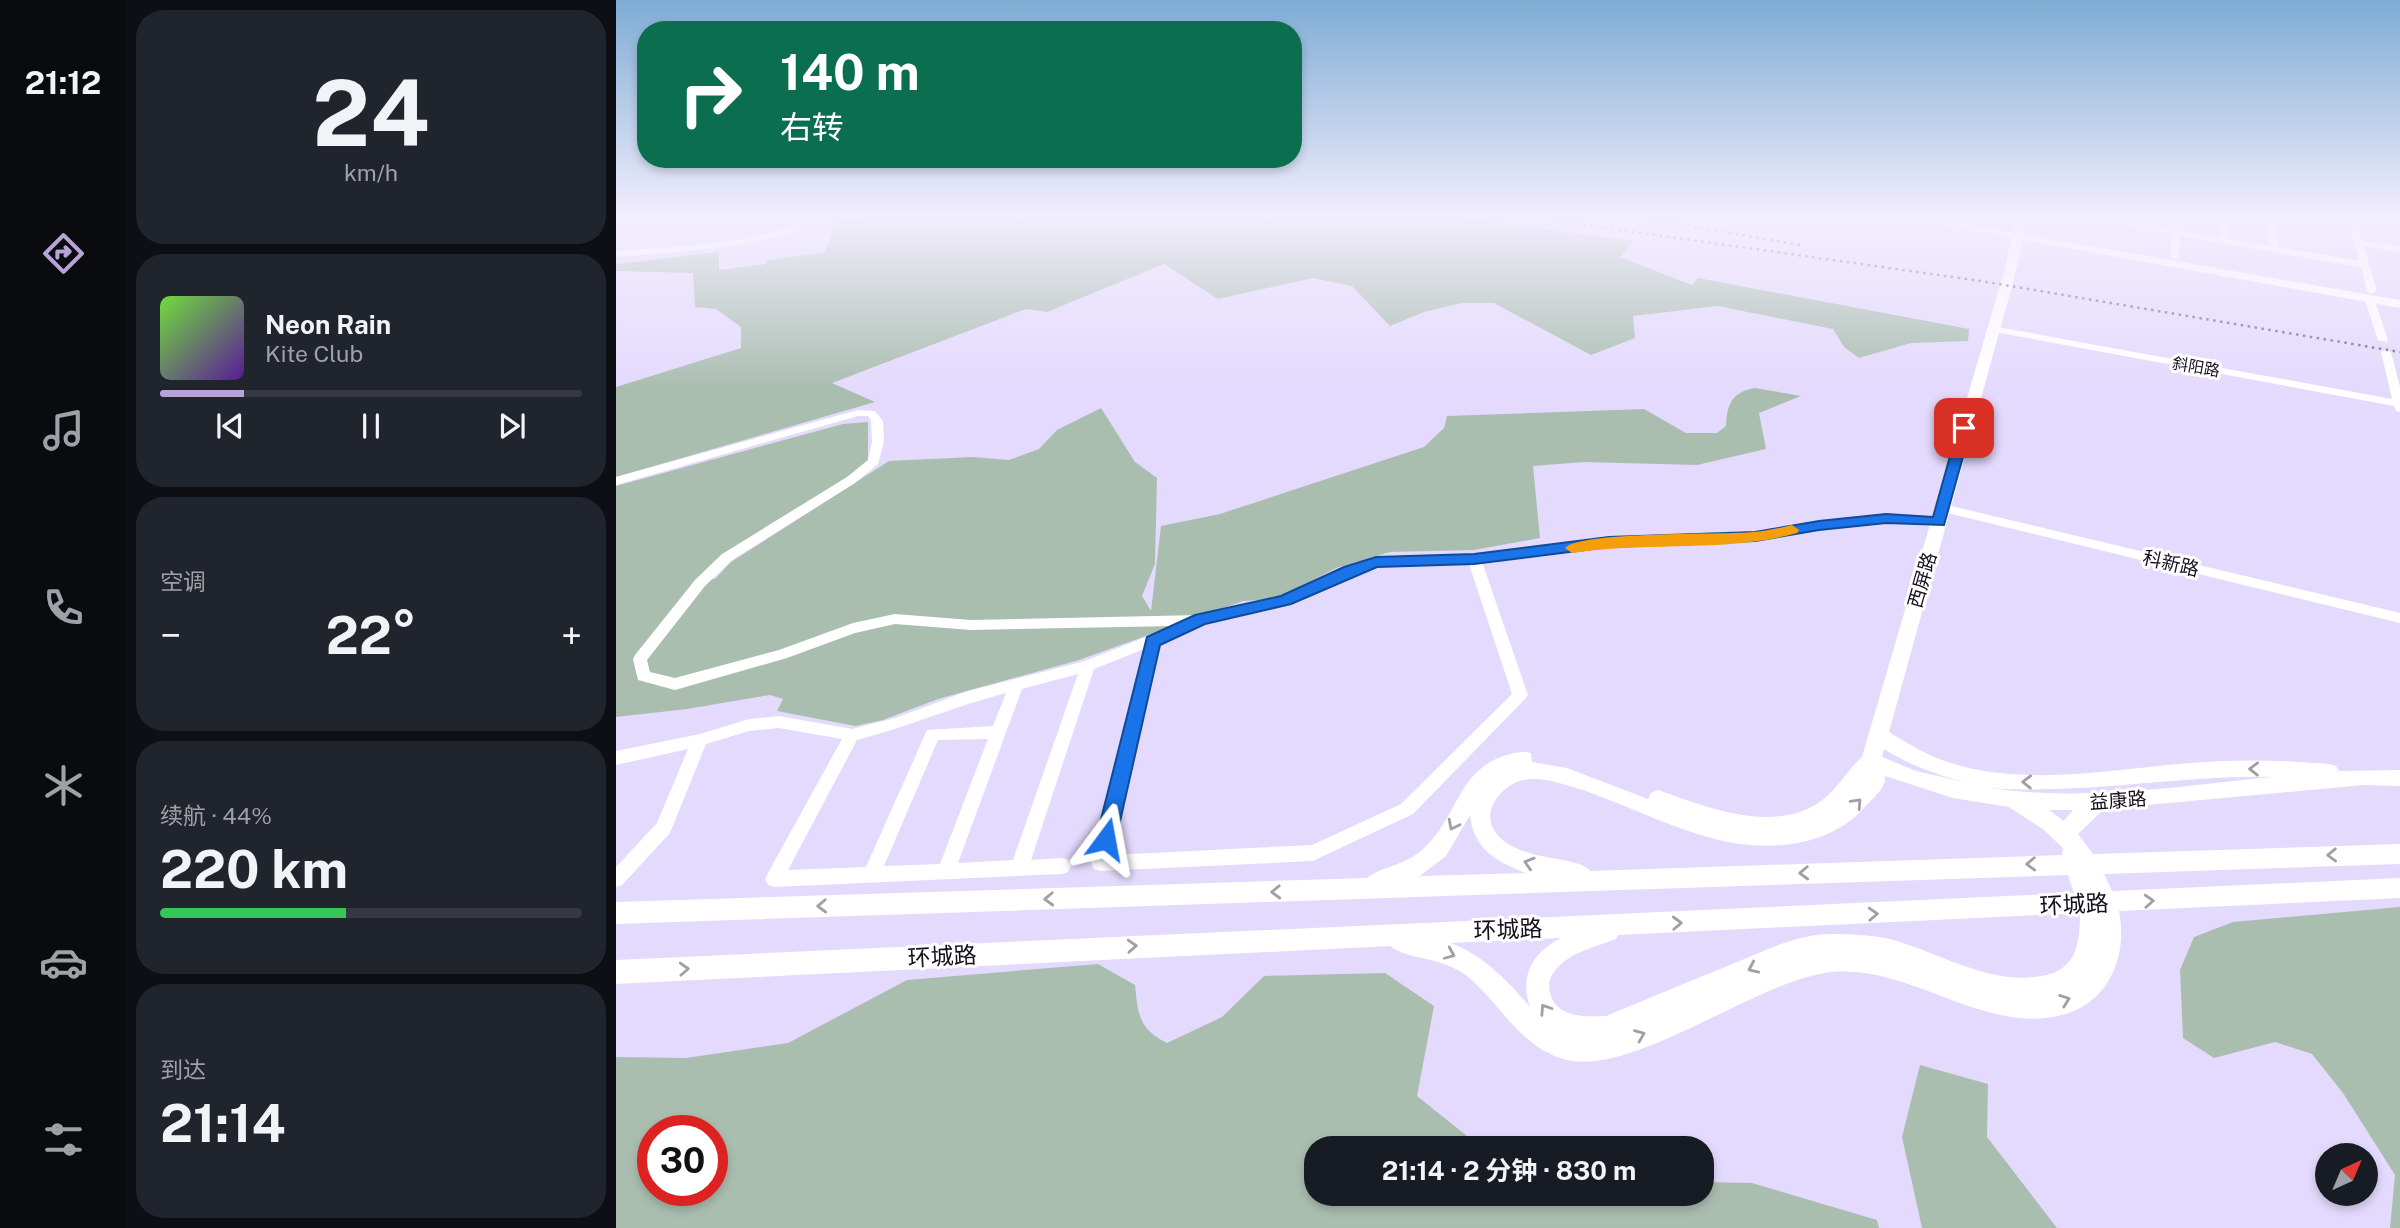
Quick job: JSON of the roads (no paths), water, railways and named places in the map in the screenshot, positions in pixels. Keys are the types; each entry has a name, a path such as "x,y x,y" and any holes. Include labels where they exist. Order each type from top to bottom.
{"highway":[{"path":"2248,273 2370,295 2400,296"},
{"path":"2259,273 2400,303"}],"main road":[{"name":"西屏路","path":"1630,880 1546,868 1499,850 1481,827 1480,808 1485,794 1496,783 1513,774 1546,772 1717,831 1754,837 1787,837 1815,832 1849,812 1876,780 1871,761 2009,273"},
{"name":"益康路","path":"1878,735 1933,767 1967,777 2002,782 2087,781 2234,769 2314,771 2400,778"},
{"path":"1350,889 1400,875 1428,859 1446,838 1476,783 1488,773 1513,762 1532,759 1554,762 1706,815 1747,824 1774,825 1799,822 1825,810 1871,761"},
{"name":"益康路","path":"1871,761 1925,785 2016,801 2098,802 2371,777"},
{"path":"1349,935 1427,946 1460,958 1485,977 1535,1031 1555,1043 1577,1049 1598,1048 1624,1042 1789,971 1834,960 1886,965 1998,1003 2027,1006 2052,1004 2081,993 2094,982 2104,968 2110,945 2108,913 2099,888 2066,833 2016,801"},
{"path":"2066,833 2083,813 2098,802"},
{"path":"1630,925 1575,944 1543,967 1537,981 1537,992 1541,1006 1550,1017 1577,1028 1606,1028 1780,956 1829,945 1884,949 1996,986 2043,988 2062,981 2077,971 2088,956 2092,938 2091,910 2066,833"},
{"name":"环城路","path":"616,913 1630,880 2097,861 2400,853"},
{"name":"环城路","path":"616,972 1349,935 1707,922 2400,888"}],"street":[{"path":"2366,273 2400,406"},
{"name":"斜阳路","path":"1993,329 2400,406"},
{"path":"616,481 858,414 871,412 877,421 878,442 874,461 851,480 727,556 653,640 640,659 643,676 675,684 782,654 853,628 895,619 971,625 1201,620"},
{"name":"科新路","path":"1201,620 1285,600 1350,570 1376,562 1474,559 1609,542 1755,537 1819,525 1941,515 2400,618"},
{"path":"1153,641 1100,863 1312,853 1407,809 1520,695 1474,559"},
{"path":"616,758 700,740 749,724 779,722 852,735 897,724 968,698 1015,688 1088,666 1201,620"},
{"path":"1019,868 1088,666"},
{"path":"946,871 1015,688"},
{"path":"871,875 933,734 1000,732"},
{"path":"852,735 775,879 1062,866"},
{"path":"616,879 664,828 700,740"}],"railway":[{"path":"1927,273 2400,352"}]}
